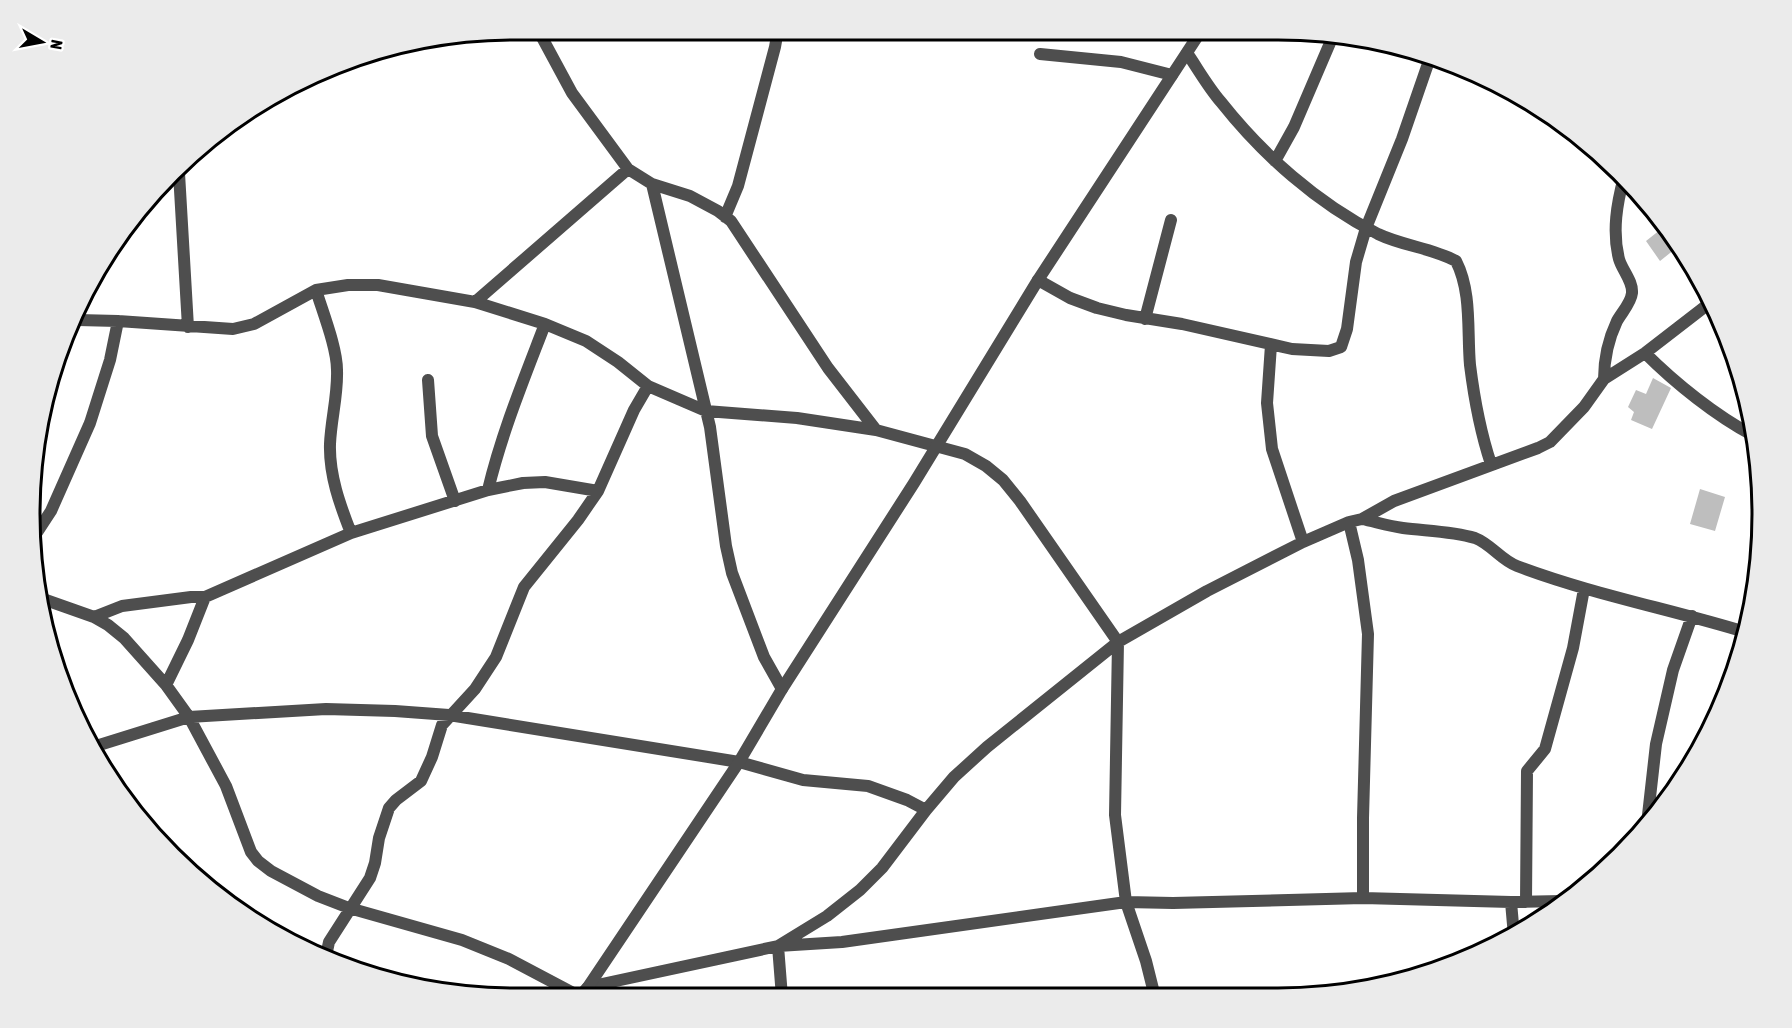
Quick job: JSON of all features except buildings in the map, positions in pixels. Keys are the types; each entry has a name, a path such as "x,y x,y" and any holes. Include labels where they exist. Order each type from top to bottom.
{"street":[{"path":"543,40 572,93 628,169 652,184 690,196 718,211 730,221 828,368 876,430"},
{"path":"725,217 738,186 776,40"},
{"path":"585,988 739,762 1038,280 1195,40"},
{"path":"1275,161 1294,127 1329,44"},
{"path":"1187,53 1220,102 1275,161 1329,206 1366,228 1396,242 1447,256 1456,261 1466,301 1471,367 1485,446 1491,465"},
{"path":"1040,54 1121,62 1172,75"},
{"path":"1038,280 1070,298 1145,319 1182,324 1271,345 1317,351 1329,351 1341,347 1347,330 1356,262 1366,228 1402,139 1427,65"},
{"path":"475,302 628,169"},
{"path":"179,179 188,327"},
{"path":"652,184 706,411 732,573 764,657 783,689"},
{"path":"1604,379 1605,357 1617,321 1630,301 1632,292 1630,282 1623,270 1616,240 1616,208 1621,188"},
{"path":"1145,319 1171,220"},
{"path":"83,320 233,329 254,324 316,290 348,285 378,285 475,302 545,324 586,341 618,362 648,386 706,411 797,418 876,430 965,454 987,466 1003,480 1020,501 1118,642 1115,815 1126,902 1153,988"},
{"path":"316,290 337,361 330,445 331,461 339,501 351,533"},
{"path":"778,946 827,916 860,890 882,868 954,777 987,747 1118,642 1217,586 1303,542 1349,522 1362,519 1394,501 1550,442 1584,407 1604,379 1645,353 1704,307"},
{"path":"41,527 51,511 90,423 110,360 118,321"},
{"path":"488,490 508,420 545,324"},
{"path":"1271,345 1268,404 1272,449 1303,542"},
{"path":"1645,353 1659,367 1716,412 1743,429"},
{"path":"428,380 432,436 455,501"},
{"path":"328,949 329,942 349,908 370,878 389,808 421,781 432,757 442,725 475,689 496,657 524,587 578,520 598,490 634,410 648,386"},
{"path":"94,617 122,606 205,597 351,533 488,490 523,483 545,482 598,490"},
{"path":"1362,519 1402,528 1433,530 1475,538 1515,565 1584,589 1737,629"},
{"path":"1349,522 1358,560 1368,634 1362,818 1363,898"},
{"path":"1526,902 1527,771 1545,749 1572,648 1584,589"},
{"path":"166,685 188,640 205,597"},
{"path":"49,601 94,617 108,625 124,638 166,685 189,717 226,786 251,852 271,871 318,896 349,908 462,940 509,958 572,988"},
{"path":"1649,808 1656,744 1673,670 1692,616"},
{"path":"101,745 189,717 326,709 449,715 739,762 803,780 868,786 907,800 926,810"},
{"path":"603,988 778,946 842,942 1126,902 1363,898 1550,901"},
{"path":"1511,902 1513,925"},
{"path":"778,946 781,988"}]}
